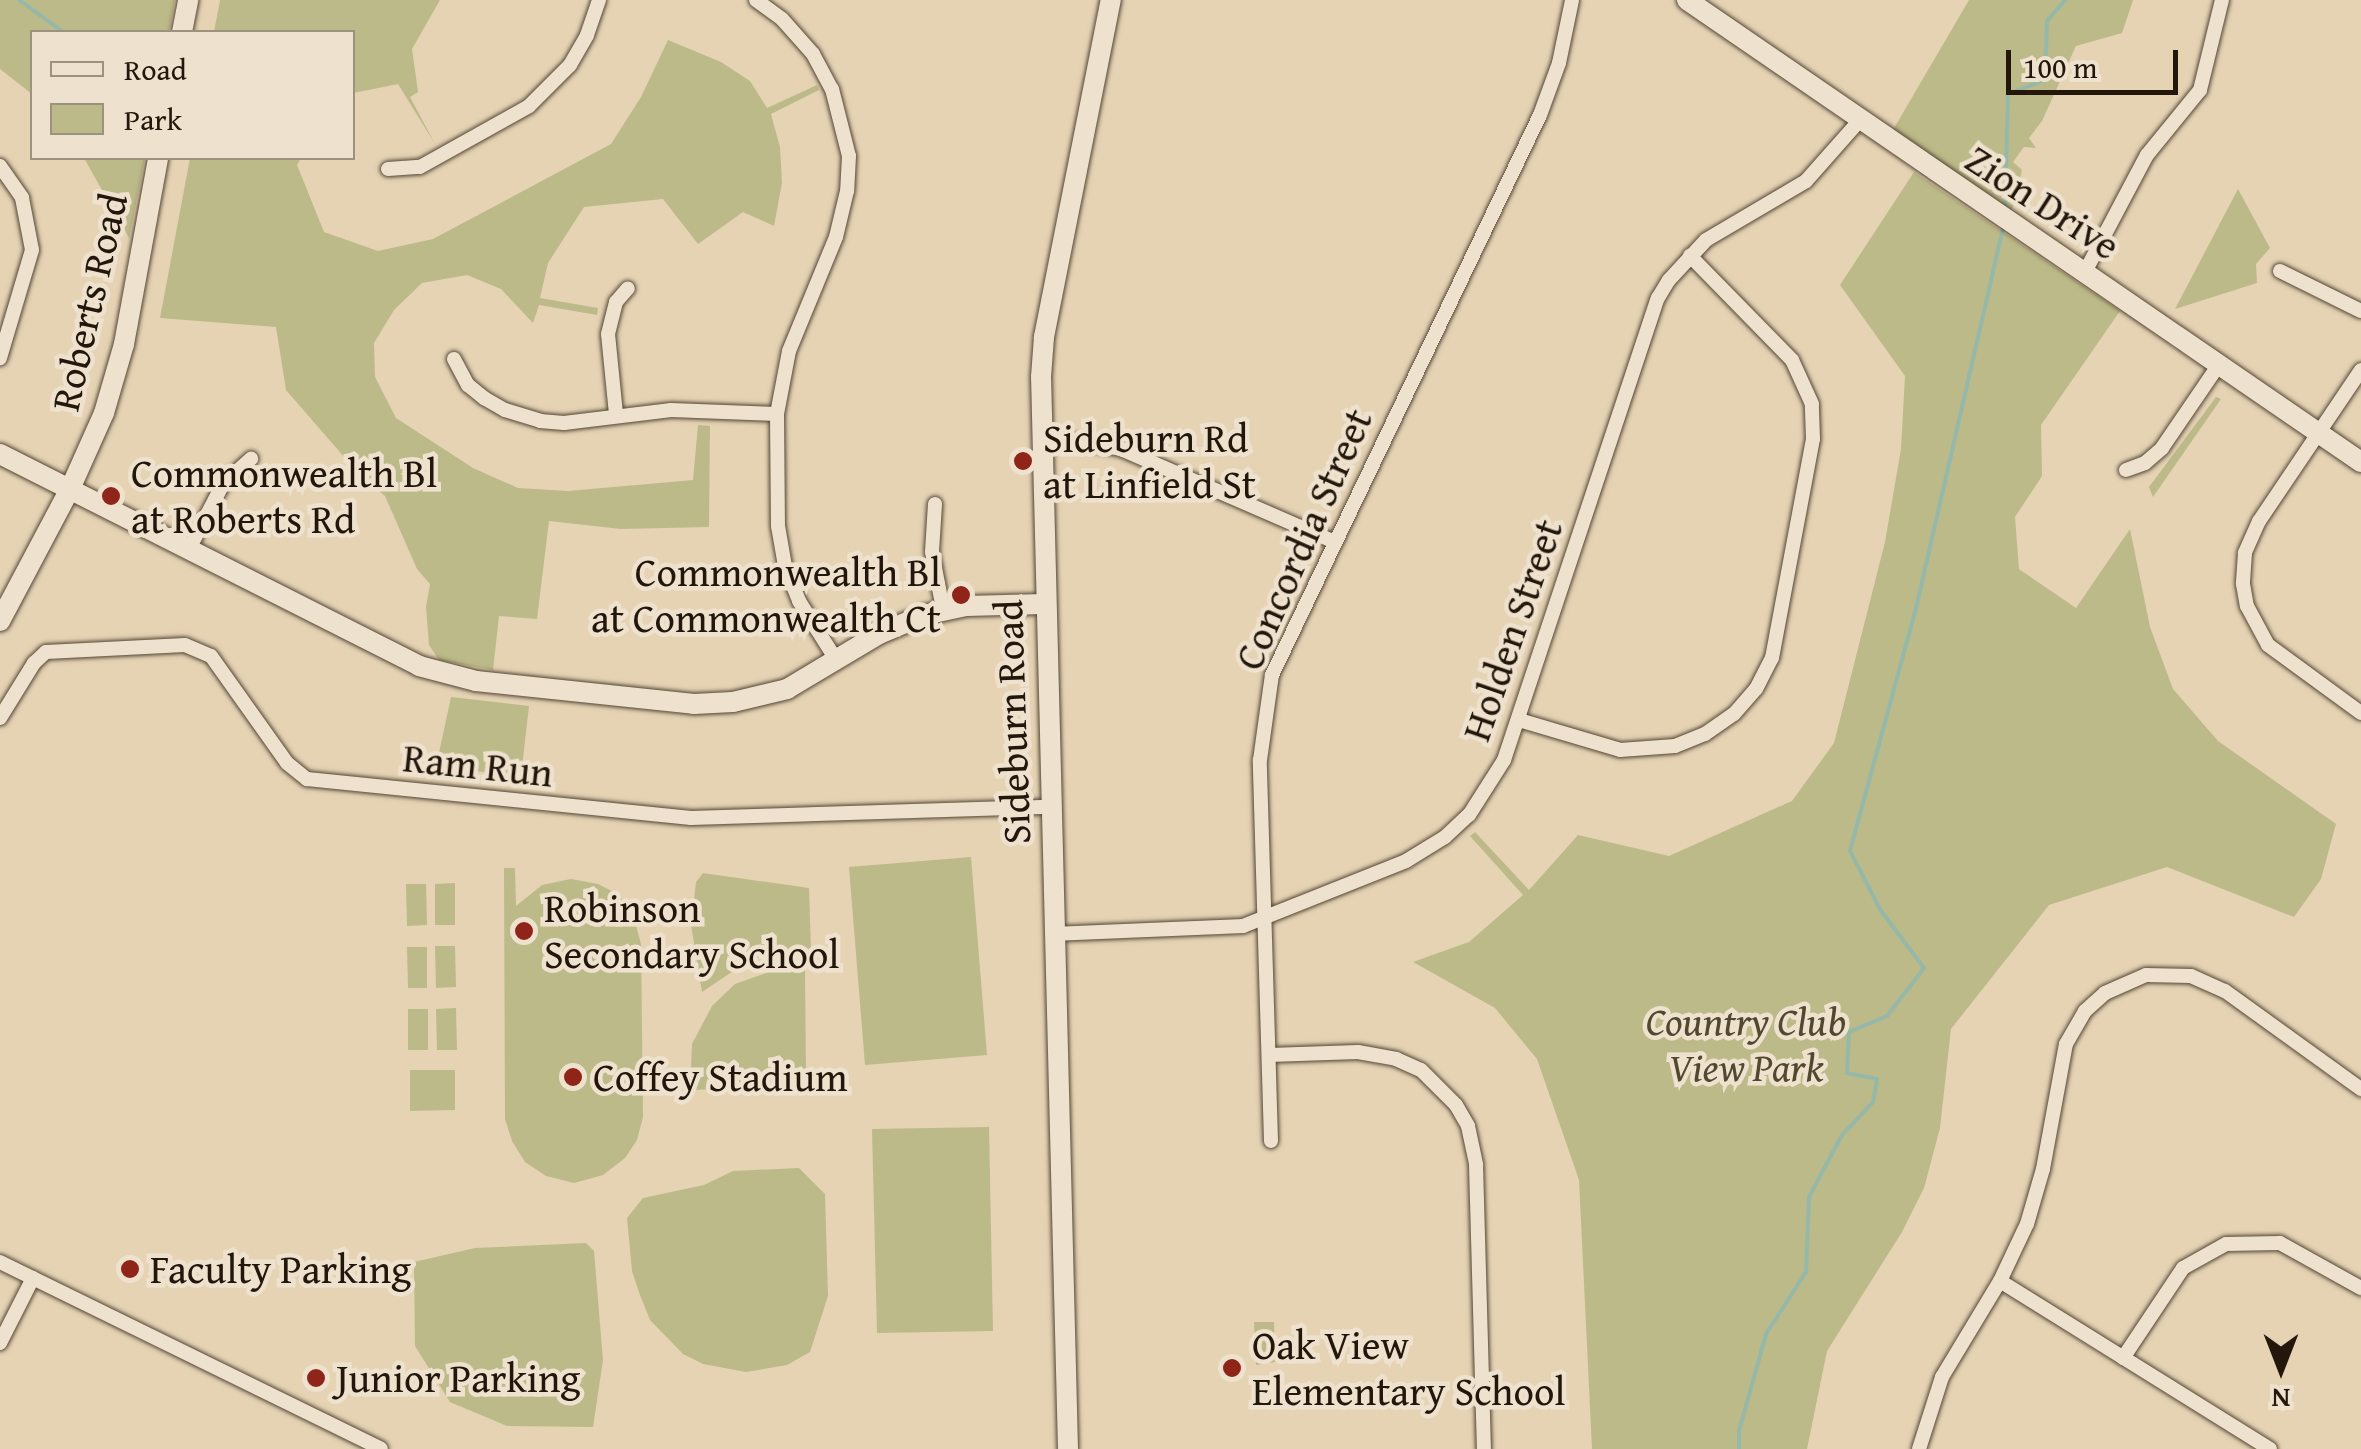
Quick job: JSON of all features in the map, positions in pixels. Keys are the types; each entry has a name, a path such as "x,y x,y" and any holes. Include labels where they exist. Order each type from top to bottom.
{"street":[{"path":"182,30 188,0"},
{"path":"388,170 420,167 529,106 570,65 588,36 599,0"},
{"path":"756,0 782,19 813,54 832,89 848,156 848,191 836,237 789,351 777,414 778,526 785,566 799,602 836,661"},
{"name":"Sideburn Road","path":"1068,1449 1040,436 1044,337 1111,0"},
{"name":"Concordia Street","path":"1271,1141 1260,760 1264,707 1282,646 1540,115 1559,63 1572,0"},
{"name":"Zion Drive","path":"1687,0 2361,462"},
{"path":"2086,270 2148,155 2200,90 2222,0"},
{"name":"Holden Street","path":"1053,934 1212,930 1265,917 1406,860 1445,837 1490,787 1519,720 1649,318 1668,280 1722,228 1806,181 1860,120"},
{"name":"Roberts Road","path":"0,621 70,489 104,413 124,344 158,160"},
{"path":"0,166 22,198 32,250 0,358"},
{"path":"1519,720 1620,750 1675,746 1706,734 1734,714 1756,689 1772,658 1813,439 1812,404 1792,360 1690,256"},
{"path":"2280,272 2361,311"},
{"path":"616,414 608,334 616,302 628,288"},
{"path":"454,359 473,390 518,415 564,422 671,410 777,414"},
{"path":"2126,470 2145,464 2162,448 2218,366"},
{"path":"2361,370 2252,534 2243,584 2247,606 2268,645 2361,712"},
{"path":"1040,436 1121,448 1333,541"},
{"path":"0,454 419,666 476,681 712,704 787,689 891,628 943,609 1044,604"},
{"path":"189,549 222,484 250,459"},
{"path":"935,504 932,552 943,609"},
{"name":"Ram Run","path":"0,718 34,663 46,652 186,645 211,656 287,764 307,780 690,818 1050,807"},
{"path":"1919,1449 1942,1378 2000,1280 2038,1191 2072,1031 2085,1011 2124,982 2169,973 2216,986 2361,1089"},
{"path":"1268,1054 1358,1052 1396,1058 1421,1070 1456,1104 1468,1126 1476,1165 1484,1449"},
{"path":"2124,1358 2183,1268 2226,1244 2280,1242 2361,1288"},
{"path":"0,1262 381,1449"},
{"path":"0,1343 33,1278"},
{"path":"2000,1280 2270,1449"}],"green space":[{"path":"0,0 175,0 169,30 30,30 30,92 0,69"},
{"path":"220,0 440,0 412,49 418,92 410,97 435,144 398,84 355,93 355,30 214,30"},
{"path":"1969,0 2133,0 2122,33 2076,46 2042,121 2029,138 2036,148 2024,147 2013,162 2022,170 2011,214 1890,135"},
{"path":"668,40 721,62 750,81 767,108 817,85 819,90 771,114 780,147 782,183 774,226 743,212 698,244 663,199 584,207 548,263 540,298 598,308 597,315 539,305 533,323 501,289 467,275 422,283 394,310 374,343 375,377 396,418 473,468 518,488 568,491 693,480 698,425 710,426 709,527 621,529 549,521 537,619 499,616 493,670 439,660 429,645 426,607 430,584 417,569 385,496 358,473 286,390 276,327 160,318 190,160 300,160 297,165 324,232 378,251 433,239 611,144 641,97"},
{"path":"85,160 145,160 129,238"},
{"name":"Country Club View Park","path":"1914,172 2120,311 2041,425 2042,476 2015,517 2019,569 2076,608 2130,529 2150,627 2173,689 2218,741 2336,824 2321,879 2294,917 2167,867 2049,905 1951,1029 1940,1128 1924,1188 1902,1232 1827,1351 1807,1449 1592,1449 1579,1180 1537,1059 1495,1008 1413,962 1469,942 1523,895 1470,836 1475,832 1529,890 1578,835 1669,856 1792,801 1834,743 1885,542 1901,449 1905,376 1840,285"},
{"path":"2238,189 2270,248 2256,264 2257,283 2175,309"},
{"path":"2216,397 2221,399 2153,497 2149,487"},
{"path":"451,697 529,706 521,776 436,767"},
{"path":"971,857 987,1055 865,1065 849,867"},
{"path":"504,868 515,868 516,906 542,885 571,879 598,884 618,894 634,918 641,944 643,1117 637,1140 625,1158 603,1175 574,1183 546,1176 525,1162 505,1119"},
{"path":"703,873 809,888 811,951 751,959 702,992 691,925 696,882"},
{"path":"455,883 455,925 435,925 435,884"},
{"path":"406,884 426,884 427,925 407,926"},
{"path":"435,946 455,946 456,987 436,988"},
{"path":"407,947 427,947 427,988 408,988"},
{"path":"780,968 805,969 806,1074 795,1086 690,1090 692,1044 712,1006 735,984"},
{"path":"456,1008 457,1050 437,1050 436,1009"},
{"path":"408,1009 428,1009 428,1050 408,1050"},
{"path":"410,1070 455,1070 455,1110 410,1111"},
{"path":"989,1127 993,1331 877,1333 872,1129"},
{"path":"799,1168 825,1194 828,1296 810,1352 787,1365 746,1372 703,1364 683,1354 650,1320 632,1271 627,1218 643,1198 704,1185 733,1171"},
{"path":"586,1243 594,1251 603,1360 593,1427 507,1426 450,1402 415,1346 414,1262 475,1248"},
{"path":"1254,1322 1274,1322 1275,1362 1256,1365"}],"waterway":[{"path":"19,0 60,30"},
{"path":"2005,209 2008,94 2045,80 2047,21 2065,0"},
{"path":"1739,1449 1739,1431 1766,1334 1806,1272 1809,1197 1842,1135 1873,1102 1877,1079 1847,1073 1849,1032 1887,1016 1924,968 1881,911 1850,851 1916,608 2003,228"}],"place":[{"name":"Sideburn Rd at Linfield St","path":"1023,461"},
{"name":"Commonwealth Bl at Roberts Rd","path":"111,496"},
{"name":"Commonwealth Bl at Commonwealth Ct","path":"961,595"},
{"name":"Robinson Secondary School","path":"524,931"},
{"name":"Coffey Stadium","path":"573,1077"},
{"name":"Faculty Parking","path":"130,1269"},
{"name":"Oak View Elementary School","path":"1232,1368"},
{"name":"Junior Parking","path":"316,1378"}]}
